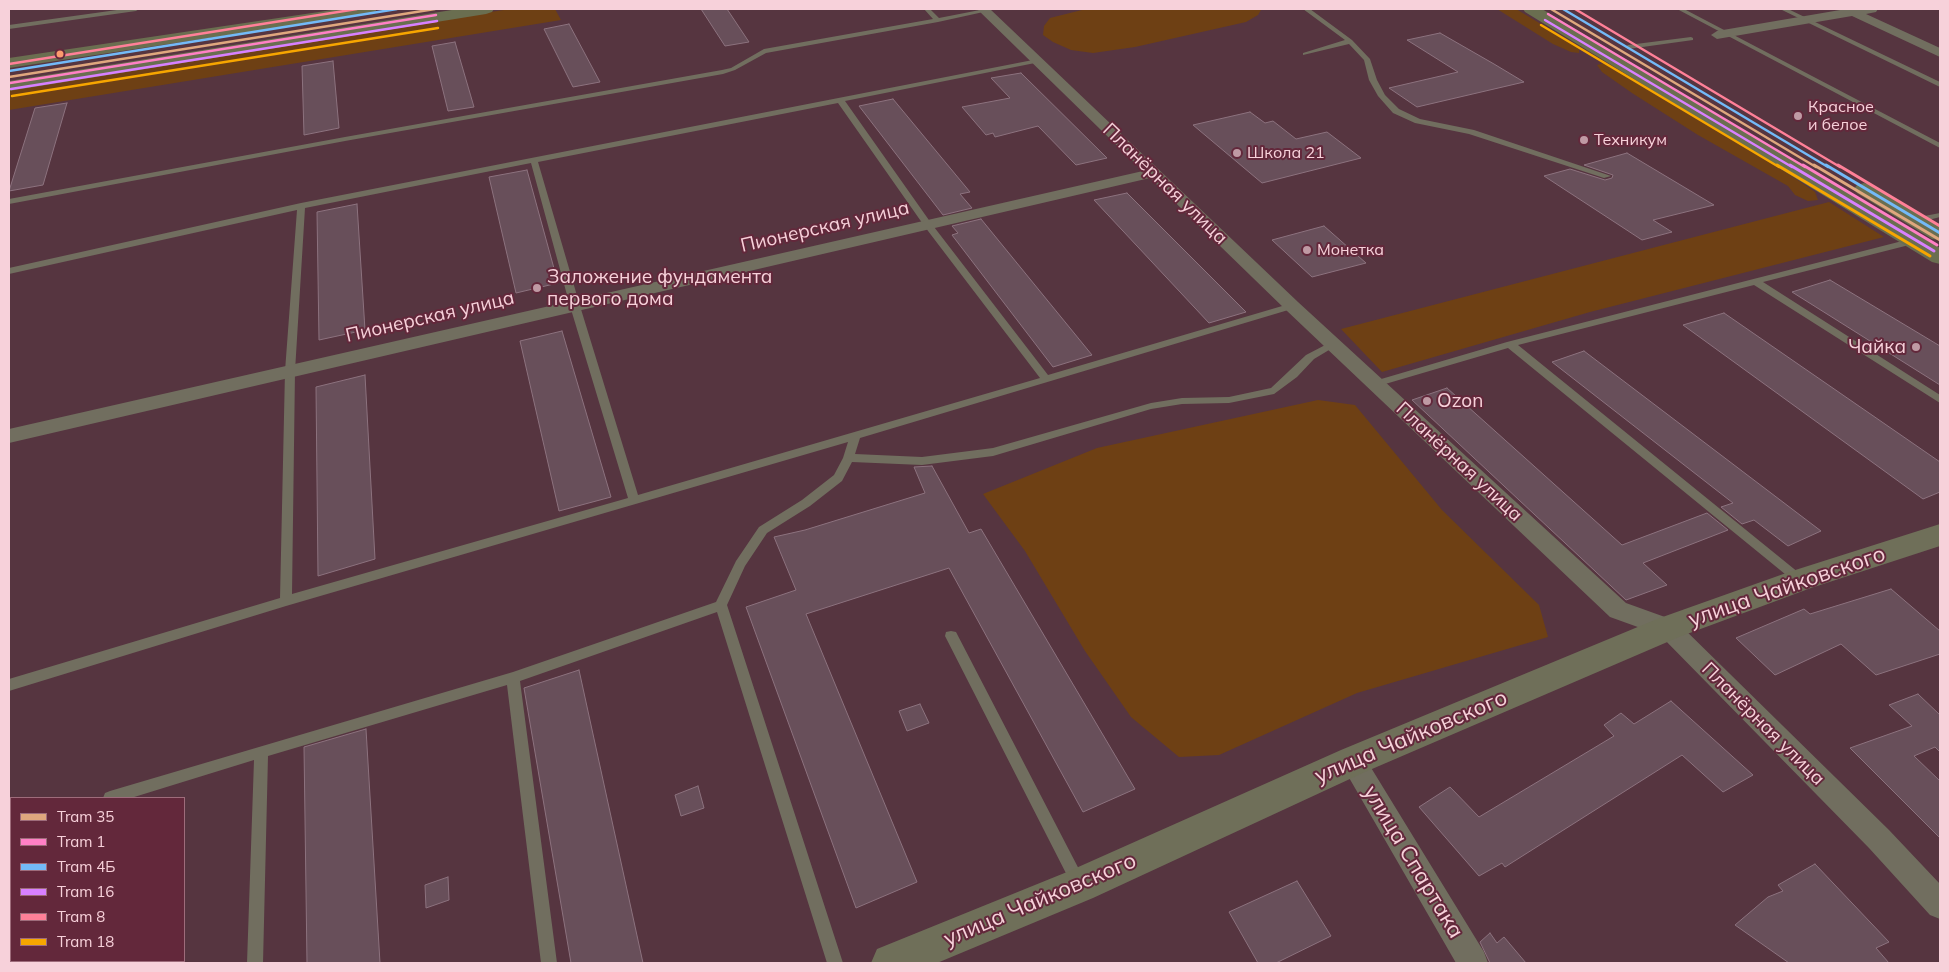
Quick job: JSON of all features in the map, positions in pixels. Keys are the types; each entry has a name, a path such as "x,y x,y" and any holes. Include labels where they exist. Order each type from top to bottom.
{"main road":[{"path":"9,63 345,11 369,9"},
{"path":"9,86 486,9"},
{"path":"1531,9 1940,257"},
{"path":"1562,9 1654,63"},
{"path":"1849,180 1940,234"},
{"name":"улица Чайковского","path":"891,963 1080,885 1353,761 1668,628 1800,580 1940,535"}],"street":[{"path":"1721,34 1806,20 1849,10 1872,9"},
{"name":"Планёрная улица","path":"984,10 1292,306 1618,610 1668,628 1940,904"},
{"path":"1849,10 1940,52"},
{"name":"Пионерская улица","path":"9,436 1153,173"},
{"name":"улица Спартака","path":"1353,761 1473,963"}],"lane":[{"path":"9,27 136,9"},
{"path":"926,9 938,20"},
{"path":"1306,9 1350,41 1367,59 1373,80 1382,96 1396,111 1418,121 1471,132 1607,176"},
{"path":"1680,9 1721,34 1940,146"},
{"path":"1783,9 1940,85"},
{"path":"9,202 345,139 723,72 769,50 984,10"},
{"path":"1628,47 1691,39"},
{"path":"1305,54 1350,41"},
{"path":"9,271 302,206 1038,61"},
{"path":"840,100 928,224 1046,379"},
{"path":"534,160 575,306 634,499"},
{"path":"286,601 290,371 302,206"},
{"path":"1917,220 1940,215"},
{"path":"1375,384 1510,344 1914,241"},
{"path":"1756,282 1940,400"},
{"path":"9,685 286,601 855,436 1292,306"},
{"path":"848,458 922,461 993,452 1151,406 1182,401 1229,400 1274,391 1293,375 1310,356 1334,344"},
{"path":"1510,344 1800,580"},
{"path":"836,963 721,605 740,564 763,530 824,490 838,478 848,458 855,436"},
{"path":"113,797 513,678 721,605"},
{"path":"951,636 1080,885"},
{"path":"513,678 549,963"},
{"path":"255,963 261,752"}],"shaded area":[{"path":"510,9 555,9 561,20 9,110 9,87"},
{"path":"1086,9 1261,10 1258,15 1246,22 1135,47 1093,53 1071,50 1043,35 1044,26 1050,18"},
{"path":"1497,9 1516,9 1571,42 1579,49 1579,53 1571,52 1553,44"},
{"path":"1604,63 1611,65 1783,170 1815,192 1818,200 1808,201 1795,195 1788,186 1698,135 1632,93 1602,72 1597,65"},
{"path":"1829,202 1884,237 1590,312 1382,372 1341,329"},
{"path":"1318,400 1355,405 1442,510 1539,605 1548,637 1357,693 1219,755 1179,757 1131,717 1085,651 1025,551 983,494 1097,448"}],"building":[{"path":"701,9 727,9 749,42 725,46"},
{"path":"569,24 600,82 573,87 544,29"},
{"path":"1440,33 1524,82 1417,107 1389,88 1458,72 1407,40"},
{"path":"455,42 474,107 448,111 432,46"},
{"path":"333,61 339,128 304,135 302,66"},
{"path":"1021,73 1107,158 1076,165 1038,126 995,137 993,133 986,135 962,107 1010,98 991,78"},
{"path":"893,99 970,192 960,194 972,208 943,215 859,106"},
{"path":"67,103 43,185 9,191 35,108"},
{"path":"1250,112 1265,123 1273,121 1296,139 1327,132 1361,158 1262,183 1193,125"},
{"path":"1627,153 1714,205 1653,220 1672,232 1642,240 1544,176 1570,169 1605,180 1612,178 1613,175 1584,165"},
{"path":"527,170 558,283 516,293 489,177"},
{"path":"1127,193 1246,312 1209,323 1094,200"},
{"path":"357,204 365,330 319,340 317,212"},
{"path":"981,219 1092,355 1053,367 952,235 958,233 952,226"},
{"path":"1324,226 1366,263 1312,277 1272,240"},
{"path":"1830,280 1940,346 1940,385 1792,292"},
{"path":"1724,313 1940,462 1940,492 1923,499 1683,325"},
{"path":"562,331 611,497 559,511 520,341"},
{"path":"1584,351 1821,531 1788,546 1754,520 1742,524 1721,507 1733,503 1552,362"},
{"path":"365,375 375,559 318,576 316,387"},
{"path":"1447,388 1622,545 1707,513 1728,530 1643,563 1667,585 1626,600 1412,400"},
{"path":"932,466 969,533 981,529 1135,789 1083,812 949,568 806,614 917,882 856,908 746,607 796,590 774,537 805,530 925,493 914,467"},
{"path":"1891,589 1940,631 1940,654 1876,675 1841,644 1775,675 1736,638 1804,609 1810,614"},
{"path":"579,670 643,963 571,963 524,688"},
{"path":"1918,694 1940,715 1940,752 1935,747 1914,756 1940,781 1940,838 1850,748 1912,726 1889,705"},
{"path":"1671,701 1753,775 1723,792 1682,755 1505,867 1502,863 1479,876 1419,807 1450,787 1479,817 1614,736 1604,725 1621,713 1634,724"},
{"path":"920,704 929,723 907,731 899,711"},
{"path":"366,729 380,963 307,963 304,747"},
{"path":"698,786 704,808 681,816 675,795"},
{"path":"1815,864 1889,942 1876,948 1889,963 1789,963 1735,925 1768,897 1783,891 1778,885"},
{"path":"448,877 449,900 426,908 425,885"},
{"path":"1297,881 1331,936 1276,963 1258,963 1229,912"},
{"path":"1490,933 1497,943 1504,937 1526,963 1490,963 1480,942"}],"tram line":[{"name":"8","path":"9,64 357,9"},
{"name":"4Б","path":"9,71 397,9"},
{"name":"35","path":"9,77 435,9"},
{"name":"35","path":"1551,9 1940,240"},
{"name":"4Б","path":"1563,9 1940,233"},
{"name":"8","path":"1575,9 1940,226"},
{"name":"1","path":"1548,14 1937,245"},
{"name":"1","path":"10,83 436,15"},
{"name":"16","path":"1545,20 1934,251"},
{"name":"16","path":"11,89 437,21"},
{"name":"18","path":"1541,25 1930,256"},
{"name":"18","path":"12,96 438,28"}],"place":[{"name":"Красное и белое","path":"1798,116"},
{"name":"Техникум","path":"1584,140"},
{"name":"Школа 21","path":"1237,153"},
{"name":"Монетка","path":"1307,250"},
{"name":"Заложение фундамента первого дома","path":"537,288"},
{"name":"Чайка","path":"1916,347"},
{"name":"Ozon","path":"1427,401"}]}
